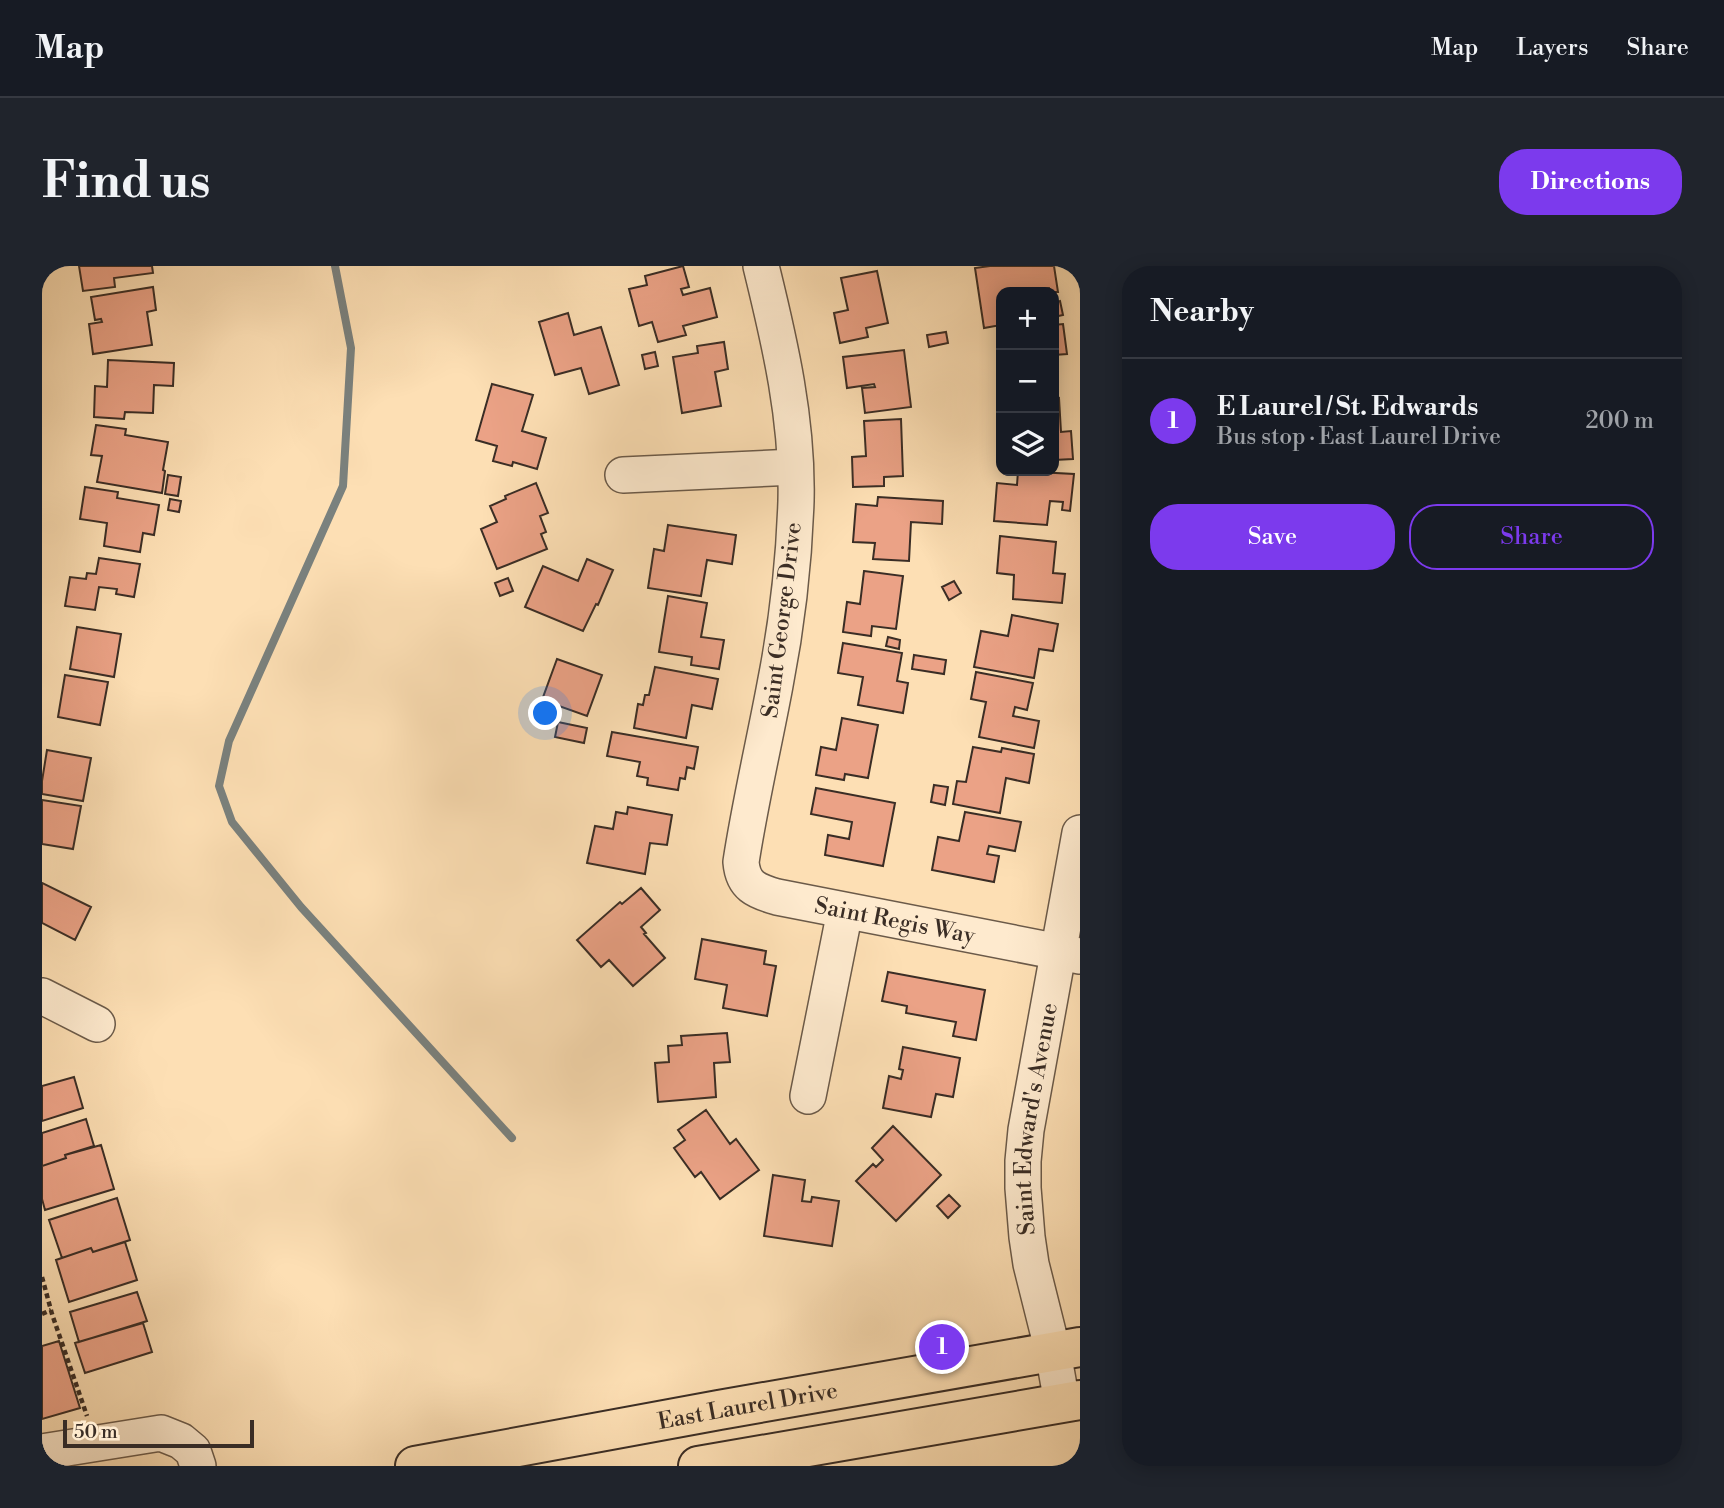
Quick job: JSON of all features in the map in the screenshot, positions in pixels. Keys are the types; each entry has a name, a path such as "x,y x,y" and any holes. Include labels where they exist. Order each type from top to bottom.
{"main road":[{"name":"East Laurel Drive","path":"415,1466 1067,1350"},
{"path":"698,1466 1071,1401"}],"street":[{"name":"Saint George Drive","path":"743,850 785,631 794,542 795,467 784,364 761,266"},
{"path":"623,475 795,467"},
{"name":"Saint Edward's Avenue","path":"1071,1401 1067,1350 1031,1264 1023,1161 1026,1129 1069,954 1080,833"},
{"name":"Saint Regis Way","path":"743,850 742,873 746,881 762,893 777,898 1069,954"},
{"path":"808,1096 845,911"},
{"path":"42,996 97,1024"},
{"path":"42,1452 161,1433 181,1441 193,1451 198,1466"}],"path":[{"path":"42,1277 96,1443"},
{"path":"42,1314 51,1310"}],"building":[{"path":"79,266 152,266 153,273 114,278 115,287 83,291"},
{"path":"683,266 689,287 681,289 683,295 710,288 717,317 683,326 686,335 658,342 652,322 639,326 629,289 647,285 645,276"},
{"path":"1054,266 1057,287 996,287 996,326 984,328 975,268"},
{"path":"877,271 888,323 866,328 868,337 840,343 834,313 848,310 841,278"},
{"path":"153,287 156,310 147,312 152,345 93,354 89,324 102,322 101,319 95,320 91,297"},
{"path":"1059,301 1063,315 1059,316"},
{"path":"568,313 574,335 601,327 619,385 589,394 581,368 555,375 539,322"},
{"path":"1059,324 1063,324 1067,354 1059,355"},
{"path":"946,332 948,343 929,347 927,335"},
{"path":"724,342 728,369 715,372 721,406 682,413 673,357 698,353 697,346"},
{"path":"904,350 911,407 865,413 862,388 875,387 874,384 847,388 843,357"},
{"path":"655,352 658,366 645,369 642,355"},
{"path":"108,360 174,363 173,386 154,385 153,413 125,412 124,419 94,417 95,386 107,387"},
{"path":"492,384 533,395 522,431 546,438 537,469 513,462 512,466 493,461 497,446 476,440"},
{"path":"1059,398 1061,432 1071,431 1073,459 1059,460"},
{"path":"901,419 903,476 884,477 884,486 853,487 852,457 866,456 864,421"},
{"path":"96,425 126,429 125,435 168,442 162,493 97,482 102,456 91,455"},
{"path":"1074,474 1070,511 1062,510 1063,502 1050,501 1047,525 994,521 997,483 1017,485 1018,476"},
{"path":"168,475 181,477 178,496 165,494"},
{"path":"536,483 548,513 540,516 546,532 541,534 547,549 497,569 481,529 497,522 490,506 506,499 505,496"},
{"path":"85,487 118,492 117,498 159,505 154,535 143,533 140,552 104,546 107,523 80,519"},
{"path":"878,497 943,501 942,524 911,522 909,561 873,559 875,543 853,542 856,504 877,506"},
{"path":"170,499 181,501 179,512 168,510"},
{"path":"668,525 736,535 732,564 707,560 701,596 648,588 654,549 664,551"},
{"path":"1000,536 1056,542 1053,573 1065,574 1062,603 1013,599 1014,575 997,573"},
{"path":"99,558 140,564 134,597 116,594 117,589 99,587 95,610 65,606 70,577 86,579 87,573 96,574"},
{"path":"587,559 613,570 583,631 525,607 543,566 578,581"},
{"path":"864,571 903,576 896,629 872,626 871,636 843,632 847,602 860,604"},
{"path":"508,578 513,591 500,596 495,583"},
{"path":"954,581 961,593 949,600 942,587"},
{"path":"668,596 707,603 701,637 724,640 719,669 691,665 692,657 659,652"},
{"path":"1012,615 1058,624 1053,651 1039,649 1034,678 974,667 981,631 1008,636"},
{"path":"77,627 121,634 114,677 70,669"},
{"path":"888,637 900,640 899,649 886,646"},
{"path":"843,643 902,653 897,681 908,683 903,713 858,705 863,677 838,673"},
{"path":"914,655 946,660 944,674 912,669"},
{"path":"557,659 602,675 587,716 542,700"},
{"path":"655,667 718,679 712,709 692,705 686,738 634,728 638,704 643,705 645,695 649,695"},
{"path":"976,672 1033,683 1027,710 1015,707 1013,716 1039,721 1034,748 979,737 986,702 971,699"},
{"path":"65,675 108,682 100,725 58,717"},
{"path":"842,718 878,725 868,778 845,774 844,780 816,775 821,747 836,750"},
{"path":"558,722 587,728 584,743 555,737"},
{"path":"612,732 698,747 694,769 687,767 685,779 680,778 678,790 647,785 648,778 637,776 640,762 607,756"},
{"path":"973,747 1001,752 1002,748 1034,754 1029,783 1006,778 1000,813 953,804 957,781 966,782"},
{"path":"47,750 91,758 83,801 42,794"},
{"path":"934,785 948,787 945,805 931,802"},
{"path":"816,788 895,803 883,866 825,855 828,835 849,839 852,822 811,814"},
{"path":"42,800 81,806 73,849 42,844"},
{"path":"628,807 672,815 667,845 650,843 645,874 587,863 595,826 613,829 616,812 627,814"},
{"path":"965,812 1021,822 1015,851 989,846 987,854 999,856 994,882 932,870 938,837 959,841"},
{"path":"42,883 91,907 75,940 42,923"},
{"path":"641,888 660,910 641,927 665,958 633,986 609,960 601,967 577,940 620,902 622,904"},
{"path":"702,939 766,951 764,964 776,966 767,1016 723,1008 727,985 695,979"},
{"path":"888,972 985,990 976,1040 953,1036 956,1022 906,1013 907,1006 882,1001"},
{"path":"727,1033 730,1062 714,1063 716,1097 658,1102 655,1063 669,1062 668,1046 682,1045 681,1036"},
{"path":"903,1047 960,1058 953,1097 936,1094 931,1117 883,1108 889,1076 901,1079 903,1070 899,1069"},
{"path":"74,1077 83,1108 42,1121 42,1086"},
{"path":"706,1110 730,1144 736,1139 759,1170 720,1199 701,1172 695,1177 674,1148 685,1140 678,1130"},
{"path":"86,1119 94,1146 42,1166 42,1133"},
{"path":"893,1126 941,1175 896,1221 856,1181 873,1164 876,1167 883,1160 872,1148"},
{"path":"101,1145 114,1189 45,1210 42,1199 42,1166 66,1158 65,1155"},
{"path":"773,1175 805,1180 802,1201 811,1202 812,1197 839,1201 832,1246 764,1236"},
{"path":"949,1195 960,1206 948,1218 937,1206"},
{"path":"117,1198 130,1240 93,1252 91,1248 62,1258 49,1220"},
{"path":"125,1242 137,1280 69,1302 56,1260 91,1248 93,1252"},
{"path":"137,1292 147,1321 79,1342 70,1312"},
{"path":"143,1323 152,1352 85,1373 75,1343"},
{"path":"59,1341 80,1408 42,1419 42,1346"}],"waterway":[{"path":"335,266 351,348 343,486 229,741 219,786 232,822 301,907 512,1138"}],"place":[{"name":"E Laurel / St. Edwards","path":"942,1347"}]}
